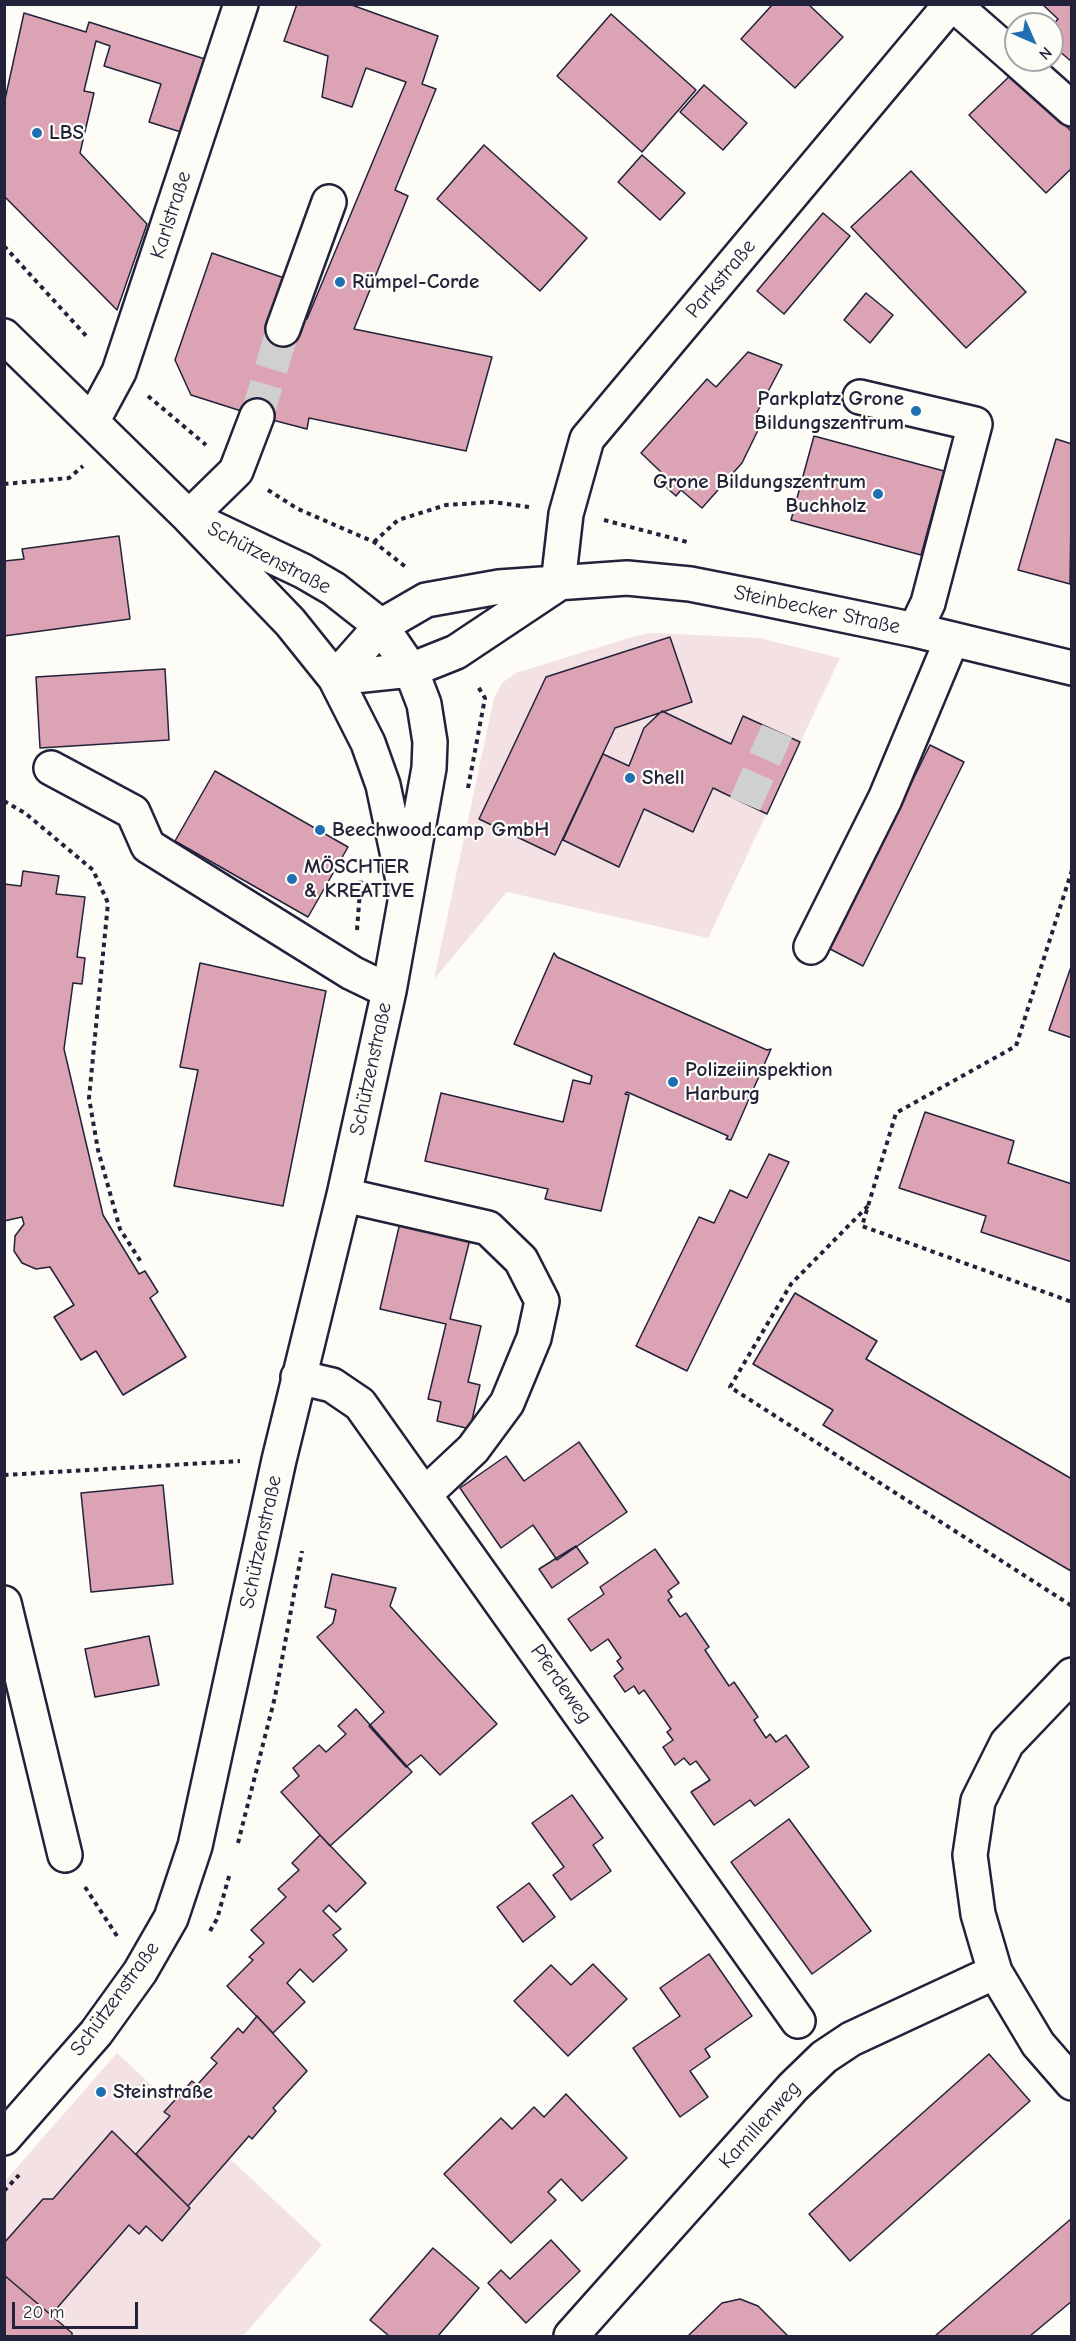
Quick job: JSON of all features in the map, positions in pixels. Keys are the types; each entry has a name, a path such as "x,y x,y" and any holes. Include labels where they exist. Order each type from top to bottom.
{"street":[{"name":"Karlstraße","path":"92,422 119,372 241,4"},
{"path":"952,4 1004,50"},
{"name":"Parkstraße","path":"558,584 566,514 588,439 952,4"},
{"path":"1029,72 1071,109"},
{"path":"283,329 329,202"},
{"name":"Schützenstraße","path":"4,336 189,517 290,622 334,678 368,743 383,785 406,894"},
{"path":"860,397 975,424 928,603 915,630"},
{"path":"189,517 236,471 257,416"},
{"name":"Schützenstraße","path":"4,2138 96,2033 140,1972 171,1918 195,1846 279,1460 344,1195 388,991 429,768 430,742 424,704 411,670 381,626 334,589 303,571 189,517"},
{"name":"Steinbecker Straße","path":"334,678 381,626 426,600 499,587 627,578 690,584 915,630 1071,668"},
{"name":"Steinbecker Straße","path":"334,678 411,670 456,652 558,584"},
{"path":"811,947 885,799 952,639"},
{"path":"51,768 133,812 148,846 352,973 388,991"},
{"path":"344,1195 488,1228 521,1260 542,1301 534,1338 507,1403 473,1449 425,1494"},
{"name":"Pferdeweg","path":"298,1377 332,1385 360,1404 798,2021"},
{"path":"4,1603 65,1855"},
{"path":"1071,1675 1007,1743 978,1801 970,1856 978,1914 995,1972 1038,2044 1071,2083"},
{"name":"Kamillenweg","path":"571,2337 793,2087 824,2057 851,2038 995,1972"}],"path":[{"path":"4,246 119,372 236,471 298,509 374,542 406,566"},
{"path":"75,458 91,474"},
{"path":"4,484 69,478 83,465"},
{"path":"4,801 25,813 93,870 108,903 89,1098 99,1150 120,1229 141,1262"},
{"path":"1071,870 1017,1046 896,1113 862,1226 1071,1302"},
{"path":"352,973 362,876"},
{"path":"868,1206 791,1284 730,1387 1071,1606"},
{"path":"4,1474 279,1460"},
{"path":"65,1855 140,1972"}],"shaded area":[{"name":"Shell","path":"652,633 759,638 840,658 708,938 507,892 434,979 494,698 502,683 516,673 632,637"},
{"path":"117,2053 322,2245 243,2336 5,2336 5,2181"}],"building":[{"path":"297,4 349,4 438,36 422,84 436,89 395,190 408,196 354,329 492,357 466,451 309,418 307,429 257,416 191,395 175,360 212,253 287,279 295,315 307,319 406,82 366,68 352,107 322,97 328,56 284,41"},
{"path":"773,4 808,4 843,37 795,88 741,39"},
{"path":"1042,4 1072,4 1072,62 1064,55 1064,12 1051,12"},
{"path":"24,13 86,32 89,22 208,60 184,133 149,122 161,84 104,66 110,46 96,41 84,91 94,93 80,153 147,224 117,310 4,196 4,104"},
{"path":"611,14 696,90 642,152 557,76"},
{"path":"1014,72 1072,132 1072,168 1046,193 969,115"},
{"path":"704,85 747,123 723,150 680,112"},
{"path":"484,145 587,238 540,291 437,199"},
{"path":"642,155 685,193 660,220 618,182"},
{"path":"911,171 1026,292 966,348 851,227"},
{"path":"823,213 850,236 784,314 757,291"},
{"path":"866,293 893,315 870,343 844,320"},
{"path":"748,352 782,365 754,418 762,422 742,463 702,508 681,490 676,496 656,478 661,472 641,453 707,379 716,387"},
{"path":"814,436 944,471 921,555 791,520"},
{"path":"1056,439 1072,444 1070,584 1018,570"},
{"path":"119,536 130,619 4,636 4,561 24,559 22,549"},
{"path":"670,637 692,702 615,728 555,855 479,819 546,677"},
{"path":"165,669 169,740 40,748 36,677"},
{"path":"662,711 731,744 743,716 800,742 767,814 713,788 693,832 644,809 619,867 563,840 603,754 629,766 644,728"},
{"path":"930,745 964,762 863,966 830,949"},
{"path":"215,771 348,847 308,917 175,841"},
{"path":"23,871 59,876 56,894 85,897 77,957 85,958 82,984 73,983 64,1049 103,1215 139,1274 145,1271 158,1292 150,1298 186,1357 123,1395 96,1351 81,1360 54,1317 74,1305 50,1267 36,1269 22,1263 14,1251 15,1236 24,1224 22,1217 4,1221 4,884 21,886"},
{"name":"Polizeiinspektion Harburg","path":"554,953 557,957 767,1050 771,1049 731,1140 726,1139 728,1136 627,1092 625,1094 629,1095 601,1211 545,1199 548,1189 425,1161 441,1093 563,1122 573,1080 590,1084 592,1076 514,1044"},
{"path":"200,963 326,991 283,1206 174,1186 198,1070 180,1067"},
{"path":"1072,964 1072,1038 1049,1030"},
{"path":"925,1112 1014,1141 1008,1163 1072,1184 1072,1262 981,1232 986,1216 899,1188"},
{"path":"769,1154 789,1162 687,1371 636,1346 699,1217 714,1223 730,1190 747,1198"},
{"path":"402,1214 472,1231 450,1319 481,1326 468,1382 480,1385 470,1429 437,1421 441,1402 428,1399 446,1324 380,1309"},
{"path":"795,1293 877,1341 866,1359 1072,1479 1071,1571 823,1425 833,1410 753,1364"},
{"path":"579,1442 627,1512 557,1560 533,1525 501,1548 460,1488 506,1456 524,1481"},
{"path":"163,1485 173,1584 91,1592 81,1493"},
{"path":"576,1546 588,1563 552,1588 539,1569"},
{"path":"655,1549 679,1583 668,1591 672,1597 668,1600 680,1617 686,1613 709,1647 705,1650 729,1686 734,1682 758,1717 754,1720 766,1738 770,1734 776,1742 786,1735 809,1767 755,1806 750,1800 714,1825 691,1792 710,1780 696,1761 690,1765 684,1758 675,1765 663,1747 673,1740 667,1732 671,1729 644,1690 639,1694 634,1686 625,1692 614,1676 623,1669 617,1661 621,1658 608,1639 591,1651 568,1619 604,1594 600,1587"},
{"path":"332,1574 396,1588 390,1606 497,1724 440,1775 421,1755 406,1767 369,1726 384,1712 317,1637 333,1623 336,1610 325,1607"},
{"path":"149,1636 159,1685 95,1697 85,1649"},
{"path":"356,1709 412,1772 330,1846 281,1792 299,1776 293,1768 319,1745 326,1752 346,1734 338,1726"},
{"path":"572,1795 603,1838 593,1845 611,1871 571,1900 553,1875 564,1867 532,1823"},
{"path":"789,1819 871,1931 812,1974 731,1862"},
{"path":"320,1835 366,1883 336,1912 329,1905 323,1911 341,1929 333,1935 347,1950 313,1982 300,1969 287,1983 305,2002 273,2033 227,1986 253,1960 249,1957 264,1943 251,1930 286,1897 278,1889 299,1870 292,1863"},
{"path":"529,1883 555,1917 523,1942 497,1907"},
{"path":"709,1954 752,2016 705,2049 710,2057 690,2071 708,2097 680,2117 633,2048 680,2016 660,1988"},
{"path":"593,1964 627,1999 568,2056 514,2001 551,1965 571,1985"},
{"path":"257,2016 307,2071 273,2108 276,2111 252,2139 249,2136 188,2206 136,2154 170,2116 164,2112 192,2081 197,2085 217,2063 211,2058 238,2028 243,2033"},
{"path":"989,2054 1030,2101 850,2261 809,2214"},
{"path":"566,2094 627,2158 582,2201 561,2179 548,2192 556,2200 511,2243 444,2174 501,2118 512,2129 534,2107 544,2117"},
{"path":"112,2131 190,2208 162,2241 146,2226 139,2234 129,2225 51,2315 4,2275 4,2243 43,2199 53,2199"},
{"path":"1072,2218 1072,2301 1030,2336 935,2336"},
{"path":"551,2240 580,2271 526,2323 488,2283 501,2270 510,2279"},
{"path":"433,2248 479,2288 438,2336 389,2336 370,2320"},
{"path":"4,2275 72,2333 72,2336 4,2336"},
{"path":"740,2299 758,2306 788,2336 688,2336 722,2303"}],"tunnel":[{"path":"257,416 283,329"},
{"path":"745,804 777,731"}],"place":[{"name":"LBS","path":"37,133"},
{"name":"Rümpel-Corde","path":"340,282"},
{"name":"Parkplatz Grone Bildungszentrum","path":"916,411"},
{"name":"Grone Bildungszentrum Buchholz","path":"878,494"},
{"name":"Shell","path":"630,778"},
{"name":"Beechwood.camp GmbH","path":"320,830"},
{"name":"MÖSCHTER & KREATIVE","path":"292,879"},
{"name":"Polizeiinspektion Harburg","path":"673,1082"},
{"name":"Steinstraße","path":"101,2092"}]}
